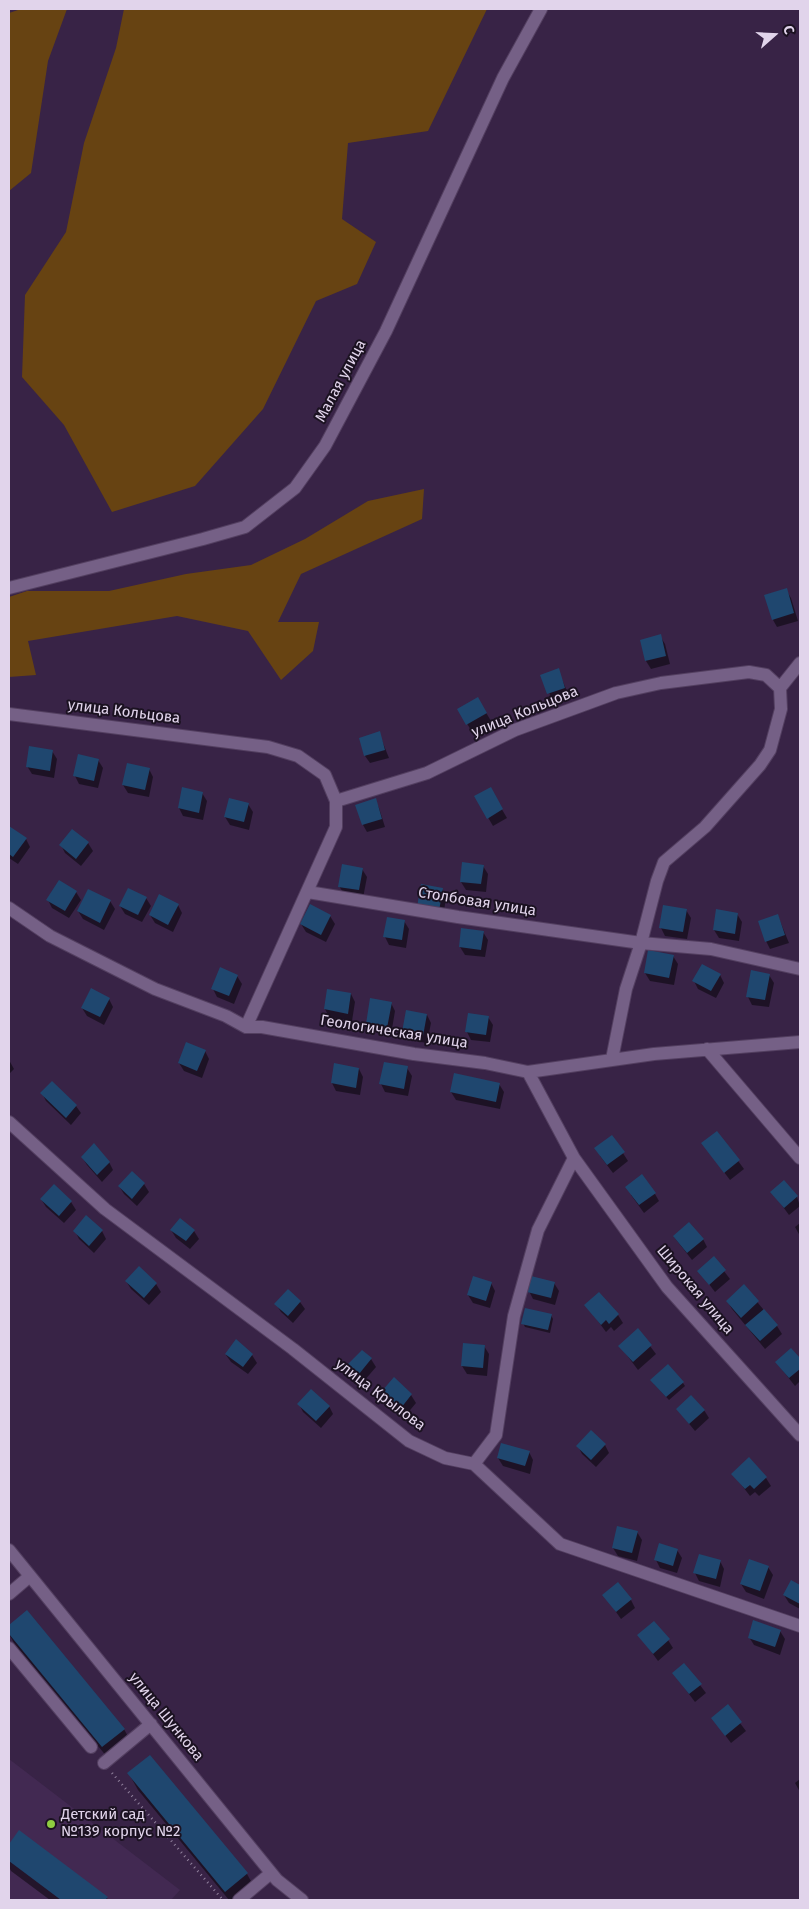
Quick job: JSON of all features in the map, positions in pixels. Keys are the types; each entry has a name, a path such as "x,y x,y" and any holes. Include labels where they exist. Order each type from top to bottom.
{"street":[{"name":"Малая улица","path":"9,588 202,540 245,527 296,488 325,446 386,331 503,78 542,9"},
{"path":"612,1060 626,989 664,862 705,827 760,766 770,750 781,709 780,688 800,663"},
{"name":"улица Кольцова","path":"9,714 268,747 298,756 325,775 336,801 427,773 516,730 616,694 661,683 749,672 766,675 780,688"},
{"path":"246,1027 336,827 336,801"},
{"name":"Столбовая улица","path":"308,892 458,917 641,943 711,949 800,969"},
{"name":"Геологическая улица","path":"9,908 50,936 155,989 226,1016 246,1027 262,1026 414,1054 485,1063 528,1072 612,1060 800,1042"},
{"path":"707,1050 800,1158"},
{"name":"Широкая улица","path":"528,1072 574,1158 667,1287 800,1435"},
{"name":"улица Крылова","path":"9,1122 105,1209 292,1348 409,1441 445,1458 474,1464"},
{"path":"574,1158 538,1230 514,1316 496,1435 474,1464 560,1544 800,1626"},
{"name":"улица Шункова","path":"9,1550 271,1873 302,1900"},
{"path":"9,1594 30,1576"},
{"path":"9,1648 91,1747"},
{"path":"104,1763 151,1724"},
{"path":"239,1900 271,1873"}],"path":[{"path":"104,1763 223,1900"}],"shaded area":[{"path":"67,9 48,61 31,173 9,191 9,13 18,10"},
{"path":"124,9 487,9 428,131 348,143 342,219 376,242 357,284 316,301 263,409 195,486 112,512 64,425 22,377 25,295 66,232 84,143 116,48"},
{"path":"424,489 422,519 301,574 278,622 319,622 313,651 281,680 248,631 177,616 28,641 36,675 9,677 9,597 27,591 109,591 186,574 251,565 305,539 368,501"},
{"name":"Детский сад №139 корпус №2","path":"9,1759 180,1890 171,1900 9,1900"}],"building":[{"path":"787,588 794,613 772,620 764,595"},
{"path":"661,634 666,656 645,661 640,640"},
{"path":"559,668 565,688 547,694 540,675"},
{"path":"478,697 487,713 466,725 457,709"},
{"path":"380,731 385,750 364,756 359,738"},
{"path":"29,746 53,750 50,771 26,767"},
{"path":"78,754 99,759 94,781 73,776"},
{"path":"127,763 150,768 145,790 122,785"},
{"path":"182,787 203,792 199,813 178,808"},
{"path":"491,787 503,809 487,819 474,796"},
{"path":"229,798 249,803 244,822 224,817"},
{"path":"376,798 382,819 362,825 355,805"},
{"path":"9,826 27,838 13,857 9,854"},
{"path":"72,829 89,842 76,859 59,845"},
{"path":"462,862 484,865 481,884 460,882"},
{"path":"342,864 363,868 359,890 338,887"},
{"path":"59,880 77,891 65,911 46,900"},
{"path":"421,884 443,888 439,911 417,907"},
{"path":"128,888 147,897 138,915 119,906"},
{"path":"88,889 111,900 100,923 77,911"},
{"path":"159,894 179,904 168,925 149,915"},
{"path":"310,904 331,915 321,935 300,924"},
{"path":"663,905 687,909 683,932 659,928"},
{"path":"716,909 738,913 735,934 713,930"},
{"path":"778,914 785,935 765,942 758,921"},
{"path":"387,917 405,920 402,940 383,937"},
{"path":"461,928 484,931 481,950 459,947"},
{"path":"648,950 674,955 669,978 644,973"},
{"path":"702,964 721,974 711,991 692,981"},
{"path":"220,967 238,975 229,996 211,989"},
{"path":"751,970 770,974 765,1000 746,997"},
{"path":"91,988 110,998 100,1017 81,1008"},
{"path":"327,989 351,993 348,1014 324,1009"},
{"path":"370,998 392,1002 387,1028 366,1024"},
{"path":"406,1010 427,1014 423,1036 402,1032"},
{"path":"468,1013 489,1016 486,1035 465,1032"},
{"path":"186,1042 206,1050 197,1071 178,1063"},
{"path":"384,1062 408,1066 404,1089 379,1084"},
{"path":"334,1063 359,1068 356,1088 331,1083"},
{"path":"454,1073 500,1083 496,1102 450,1092"},
{"path":"52,1081 77,1105 66,1118 40,1093"},
{"path":"717,1131 740,1160 724,1173 701,1143"},
{"path":"612,1135 625,1152 607,1165 594,1148"},
{"path":"94,1143 110,1162 97,1175 81,1157"},
{"path":"132,1171 145,1183 132,1199 118,1186"},
{"path":"642,1174 656,1193 639,1205 625,1187"},
{"path":"784,1180 798,1196 784,1208 770,1192"},
{"path":"54,1184 72,1201 59,1216 40,1199"},
{"path":"86,1215 103,1230 89,1246 73,1231"},
{"path":"180,1218 195,1230 186,1241 170,1230"},
{"path":"689,1222 704,1239 687,1253 673,1236"},
{"path":"714,1256 726,1270 709,1285 697,1271"},
{"path":"139,1266 157,1283 144,1298 125,1281"},
{"path":"473,1276 492,1282 486,1301 467,1295"},
{"path":"531,1276 555,1282 551,1298 527,1292"},
{"path":"744,1284 759,1301 741,1318 726,1301"},
{"path":"288,1289 301,1301 288,1316 274,1304"},
{"path":"599,1292 619,1314 609,1324 606,1320 601,1325 584,1305"},
{"path":"525,1308 552,1314 548,1330 521,1324"},
{"path":"764,1309 778,1325 760,1341 745,1325"},
{"path":"638,1328 652,1345 633,1362 618,1346"},
{"path":"236,1339 253,1354 243,1367 225,1354"},
{"path":"463,1343 485,1345 483,1368 461,1366"},
{"path":"791,1348 800,1358 800,1369 789,1378 775,1362"},
{"path":"362,1350 372,1358 359,1374 348,1364"},
{"path":"668,1364 684,1382 666,1397 650,1380"},
{"path":"394,1377 412,1394 401,1408 382,1391"},
{"path":"311,1389 330,1406 316,1421 297,1404"},
{"path":"691,1395 705,1410 689,1424 676,1409"},
{"path":"591,1430 606,1444 591,1460 576,1446"},
{"path":"501,1443 530,1451 525,1466 497,1458"},
{"path":"749,1457 767,1477 754,1489 750,1485 745,1489 731,1474"},
{"path":"617,1526 638,1531 632,1553 612,1548"},
{"path":"659,1543 678,1549 673,1566 654,1560"},
{"path":"699,1554 721,1560 716,1579 693,1573"},
{"path":"749,1559 769,1566 760,1591 740,1584"},
{"path":"791,1580 800,1585 800,1604 783,1595"},
{"path":"618,1582 632,1599 616,1612 602,1595"},
{"path":"27,1610 125,1729 102,1747 9,1634 9,1625"},
{"path":"753,1620 781,1630 775,1647 748,1638"},
{"path":"654,1621 670,1639 653,1654 637,1635"},
{"path":"684,1663 702,1684 689,1694 672,1673"},
{"path":"728,1704 742,1722 725,1736 711,1718"},
{"path":"150,1755 248,1873 225,1892 127,1773"},
{"path":"19,1830 108,1897 105,1900 61,1900 9,1861 9,1844"}],"place":[{"name":"Детский сад №139 корпус №2","path":"51,1824"}]}
